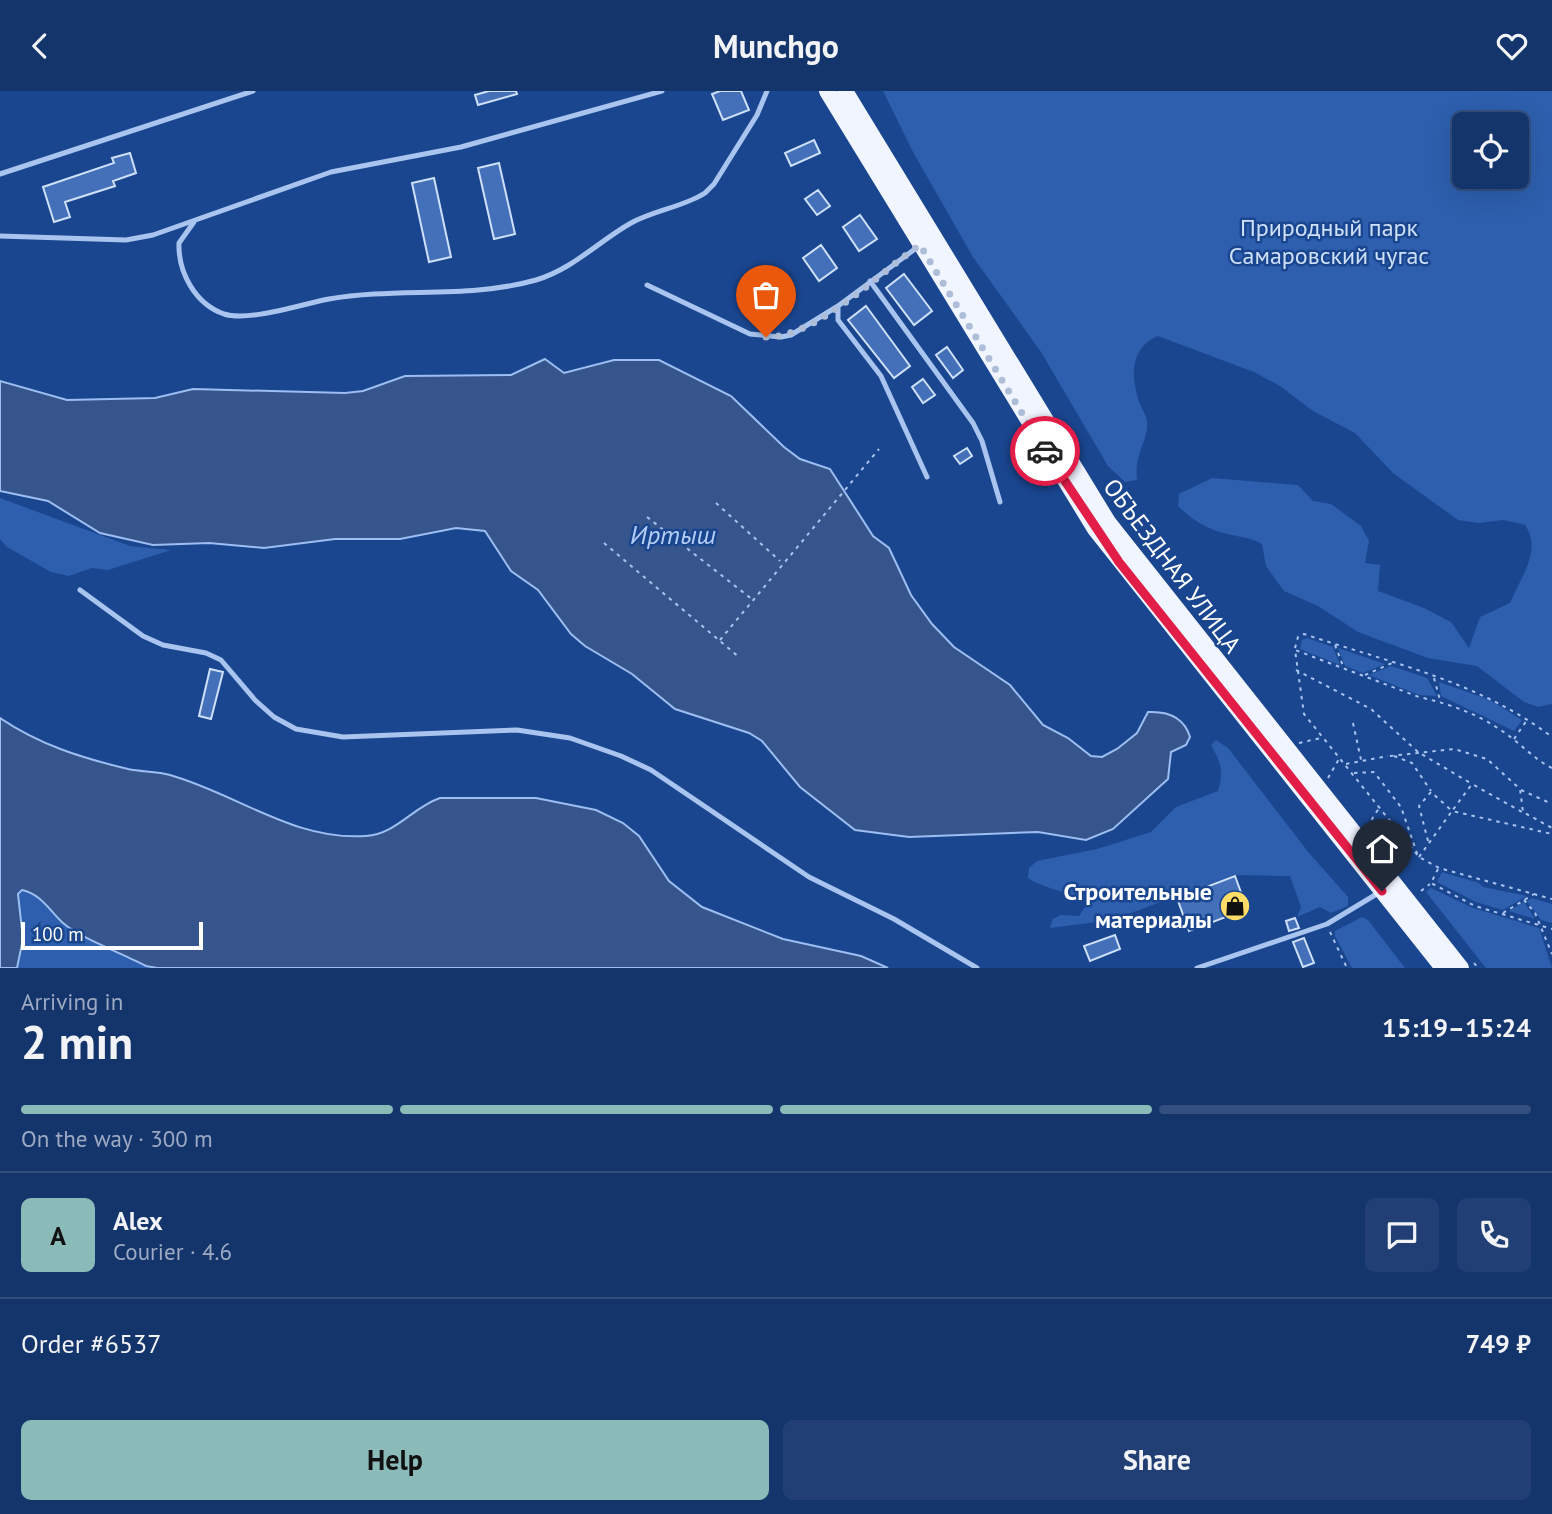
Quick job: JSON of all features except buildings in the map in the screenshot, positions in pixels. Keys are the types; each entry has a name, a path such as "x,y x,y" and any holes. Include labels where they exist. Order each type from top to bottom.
{"main road":[{"name":"ОБЪЕЗДНАЯ УЛИЦА","path":"827,91 1108,522 1466,963"},
{"name":"ОБЪЕЗДНАЯ УЛИЦА","path":"845,91 926,241 1095,529 1444,968"}],"lane":[{"path":"0,174 253,91"},
{"path":"0,236 126,240 153,235 331,171 474,144 662,91"},
{"path":"194,222 179,243 181,265 193,291 204,303 228,315 253,314 359,294 497,289 538,279 564,269 629,224 705,193 757,115 767,91"},
{"path":"647,285 750,334 766,337 791,335 838,306 926,241"},
{"path":"870,281 973,423 982,441 1000,502"},
{"path":"838,306 838,320 881,376 928,477"},
{"path":"80,590 143,636 163,645 206,653 221,660 255,700 274,717 296,729 343,737 517,730 570,738 621,756 651,770 809,877 894,919 977,968"},
{"path":"1197,968 1327,924 1382,891"}],"path":[{"path":"720,640 782,562 879,449"},
{"path":"716,503 782,562"},
{"path":"647,517 753,600"},
{"path":"604,543 740,658"},
{"path":"1552,737 1491,697 1393,663 1301,634 1295,650 1302,709 1322,738 1419,857 1439,868 1552,899"},
{"path":"1334,644 1343,667"},
{"path":"1295,650 1419,697 1440,700 1481,718 1552,768"},
{"path":"1364,675 1393,663"},
{"path":"1296,670 1371,709 1418,752 1552,828"},
{"path":"1434,677 1440,700"},
{"path":"1514,740 1528,719"},
{"path":"1353,723 1361,761"},
{"path":"1306,752 1298,743 1322,738"},
{"path":"1345,764 1390,755 1454,749 1488,759 1520,789 1552,804"},
{"path":"1390,755 1412,763 1431,792 1452,811 1552,834"},
{"path":"1320,770 1327,779 1339,758"},
{"path":"1352,773 1369,770 1381,781 1404,813 1419,857"},
{"path":"1419,857 1428,841 1472,784"},
{"path":"1520,789 1523,812"},
{"path":"1428,841 1419,806 1431,792"},
{"path":"1366,828 1379,807"},
{"path":"1387,854 1394,863 1405,840"},
{"path":"1418,893 1431,883 1439,868"},
{"path":"1431,883 1475,906 1552,929"},
{"path":"1502,914 1534,894"},
{"path":"1524,900 1541,925 1552,954"},
{"path":"1327,924 1347,968"},
{"path":"1466,963 1478,968"}],"green space":[{"name":"Природный парк Самаровский чугас","path":"883,91 1552,91 1552,704 1538,707 1524,702 1477,666 1428,658 1358,632 1318,606 1284,591 1266,566 1262,544 1208,528 1178,506 1179,494 1212,478 1298,485 1313,501 1331,504 1361,526 1369,541 1365,563 1380,565 1378,591 1424,608 1451,622 1469,648 1480,617 1510,603 1524,574 1532,544 1525,525 1504,520 1478,523 1458,520 1393,473 1355,433 1313,411 1280,386 1254,372 1158,336 1142,347 1135,363 1134,381 1147,428 1138,462 1137,480 1125,482 1108,466 1041,352 973,257 913,152"},
{"path":"0,498 130,546 171,550 108,570 92,568 69,576 51,572 7,547 0,539"},
{"path":"1307,638 1333,647 1340,665 1300,649 1302,640"},
{"path":"1338,648 1385,664 1363,673 1345,666"},
{"path":"1391,666 1427,678 1437,696 1419,695 1369,675"},
{"path":"1439,682 1490,700 1522,720 1514,731 1441,696"},
{"path":"1216,740 1228,748 1309,853 1348,897 1348,906 1331,913 1320,907 1297,917 1301,907 1290,876 1234,875 1112,920 1050,928 1053,919 1061,915 1079,916 1087,904 1028,878 1029,868 1037,861 1097,849 1151,832 1176,807 1218,791 1220,767 1211,745"},
{"path":"1442,872 1479,883 1483,887 1527,896 1503,910 1476,902 1437,882"},
{"path":"1431,888 1473,908 1539,928 1552,968 1486,968 1426,892"},
{"path":"22,890 40,899 63,923 81,935 146,966 157,968 17,968 20,958 18,894"},
{"path":"1532,898 1552,904 1552,923 1541,920 1527,901"},
{"path":"1524,902 1535,919 1509,911"},
{"path":"1362,917 1368,920 1405,968 1352,968 1335,931"}],"water":[{"name":"Иртыш","path":"545,359 564,373 614,360 659,360 731,396 800,459 830,469 873,536 889,548 911,595 932,624 954,647 1010,685 1043,725 1068,738 1091,756 1102,757 1137,733 1148,712 1168,714 1179,720 1190,737 1186,745 1171,752 1168,779 1113,829 1086,840 1038,832 909,837 855,830 800,787 762,741 749,733 675,709 632,674 585,646 571,634 538,590 511,571 485,531 456,528 400,539 335,539 264,548 209,543 153,545 100,533 48,501 0,491 0,381 67,400 155,398 193,389 345,393 363,391 405,376 511,375"},
{"path":"0,718 30,736 78,755 128,769 170,775 290,824 340,836 377,834 440,798 536,798 596,810 623,823 639,836 669,881 702,907 783,939 861,956 888,968 157,968 146,966 71,929 40,899 22,890 18,894 23,939 17,968 0,968"}],"way so far":[{"path":"766,337 791,335 838,306 920,245 1045,451"}],"place":[{"name":"Строительные материалы","path":"1235,906"}],"route":[{"path":"1045,451 1119,562 1382,891"}]}
